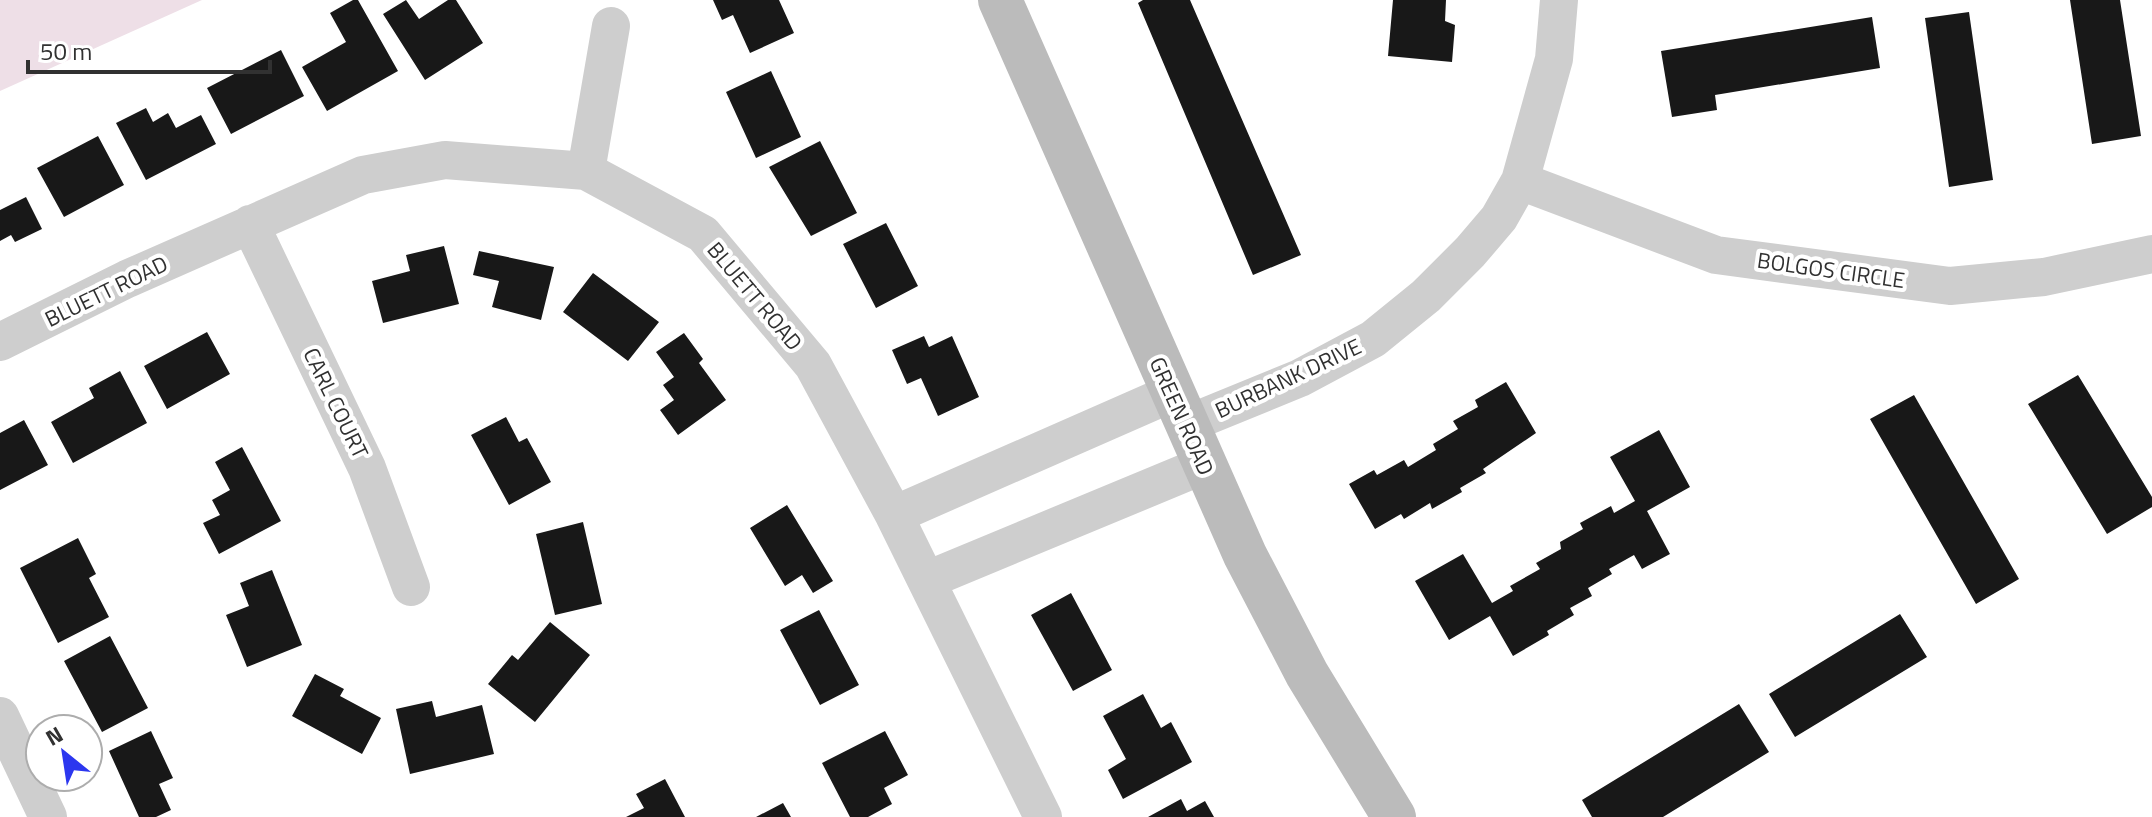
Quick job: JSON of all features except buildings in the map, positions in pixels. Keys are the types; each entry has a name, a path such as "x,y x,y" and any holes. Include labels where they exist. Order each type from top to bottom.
{"street":[{"name":"GREEN ROAD","path":"1000,0 1245,555 1307,674 1394,817"},
{"name":"BURBANK DRIVE","path":"894,515 1178,409 1300,378 1373,339 1426,296 1470,252 1499,218 1520,181 1554,59 1559,0"},
{"path":"586,171 611,26"},
{"name":"BLUETT ROAD","path":"0,342 250,224 363,175 445,160 586,171 703,234 813,365 894,515 1043,817"},
{"name":"BOLGOS CIRCLE","path":"1520,181 1716,255 1938,284 2044,277 2152,254"},
{"name":"CARL COURT","path":"250,224 367,468 411,587"},
{"path":"927,580 1204,465"},
{"path":"0,716 48,817"}],"shaded area":[{"path":"0,0 202,0 0,91"}]}
